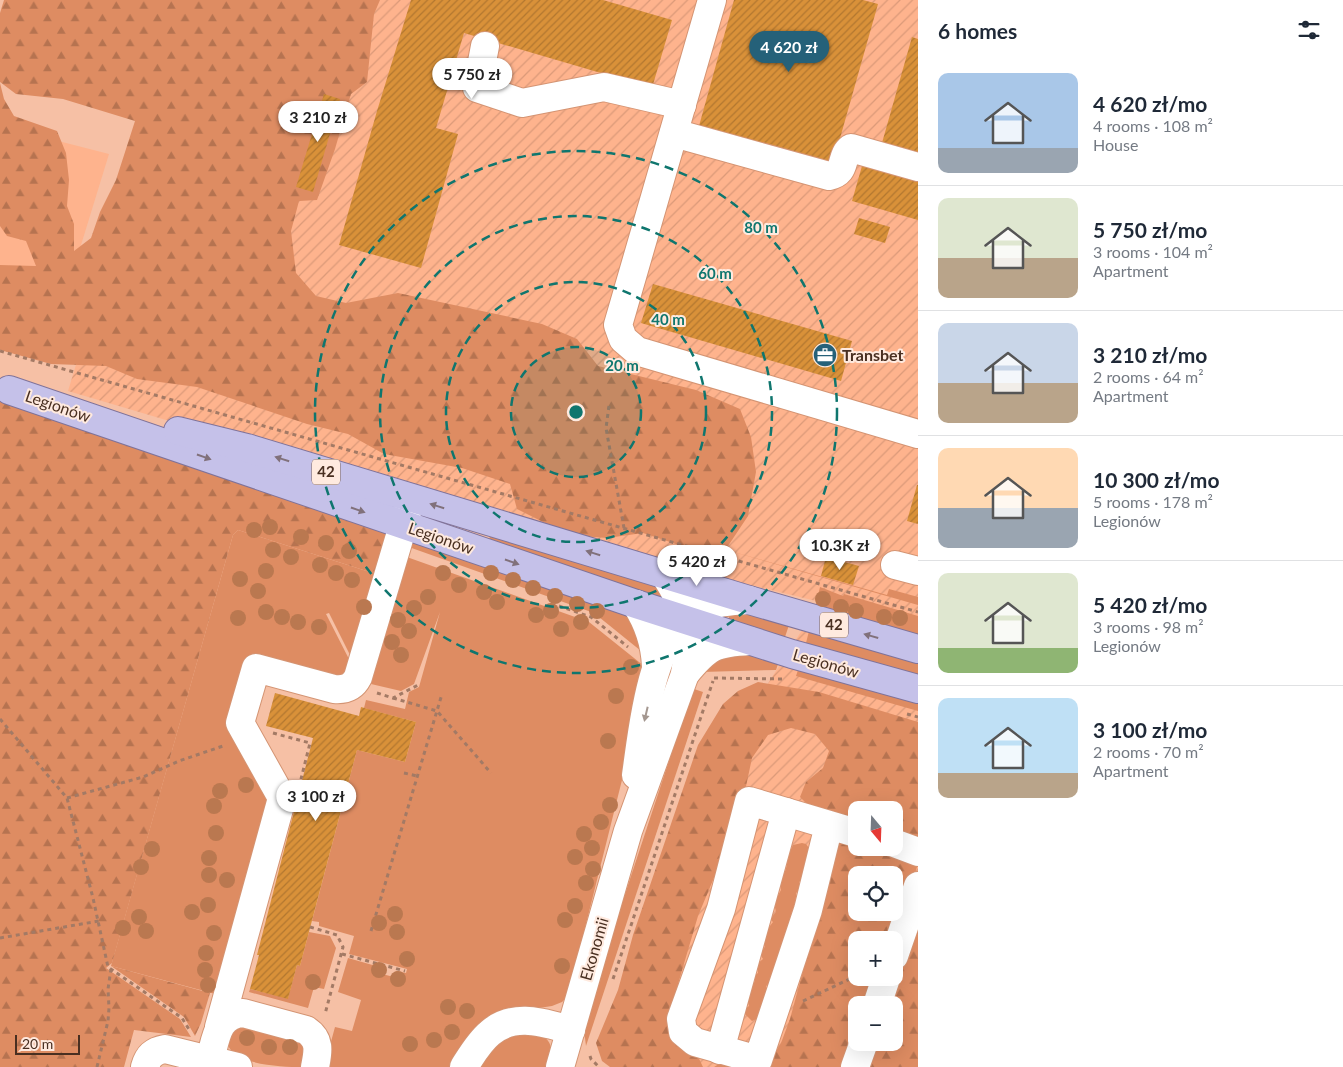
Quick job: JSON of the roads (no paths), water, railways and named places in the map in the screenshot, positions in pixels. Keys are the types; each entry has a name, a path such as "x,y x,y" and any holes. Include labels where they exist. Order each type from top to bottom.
{"main road":[{"name":"Legionów","path":"5,388 247,448 665,575 918,649"},
{"name":"Legionów","path":"5,388 636,604 750,641 918,689"}],"street":[{"path":"712,0 618,325 623,339 638,351 918,434"},
{"path":"485,46 477,88 522,104 604,87 682,105"},
{"path":"674,133 829,176 840,171 847,151 851,148 918,167"},
{"path":"210,1060 282,798 240,722 256,668 334,689 342,690 349,688 355,683 411,498"},
{"name":"Ekonomii","path":"665,575 680,601 696,676"},
{"name":"Ekonomii","path":"645,659 672,635 685,619 696,611 726,601 749,600"},
{"name":"Ekonomii","path":"570,1063 571,1030 628,831 644,723 645,659 651,633 636,604"},
{"name":"Ekonomii","path":"628,831 696,676 704,652 724,644 750,641"},
{"path":"829,825 808,910 758,1060 695,1042 683,1032 681,1019 721,909 749,801 848,830"},
{"path":"720,1050 786,812"},
{"path":"903,846 918,852"},
{"path":"903,931 918,886"},
{"path":"220,1027 229,1016 243,1013 306,1030 311,1034 316,1056"},
{"path":"464,1067 484,1039 496,1028 504,1024 514,1021 536,1020 571,1030"},
{"path":"145,1067 148,1058 158,1050 165,1049 238,1067"},
{"path":"855,1067 861,1051"}],"place":[{"name":"Transbet","path":"825,355"}]}
